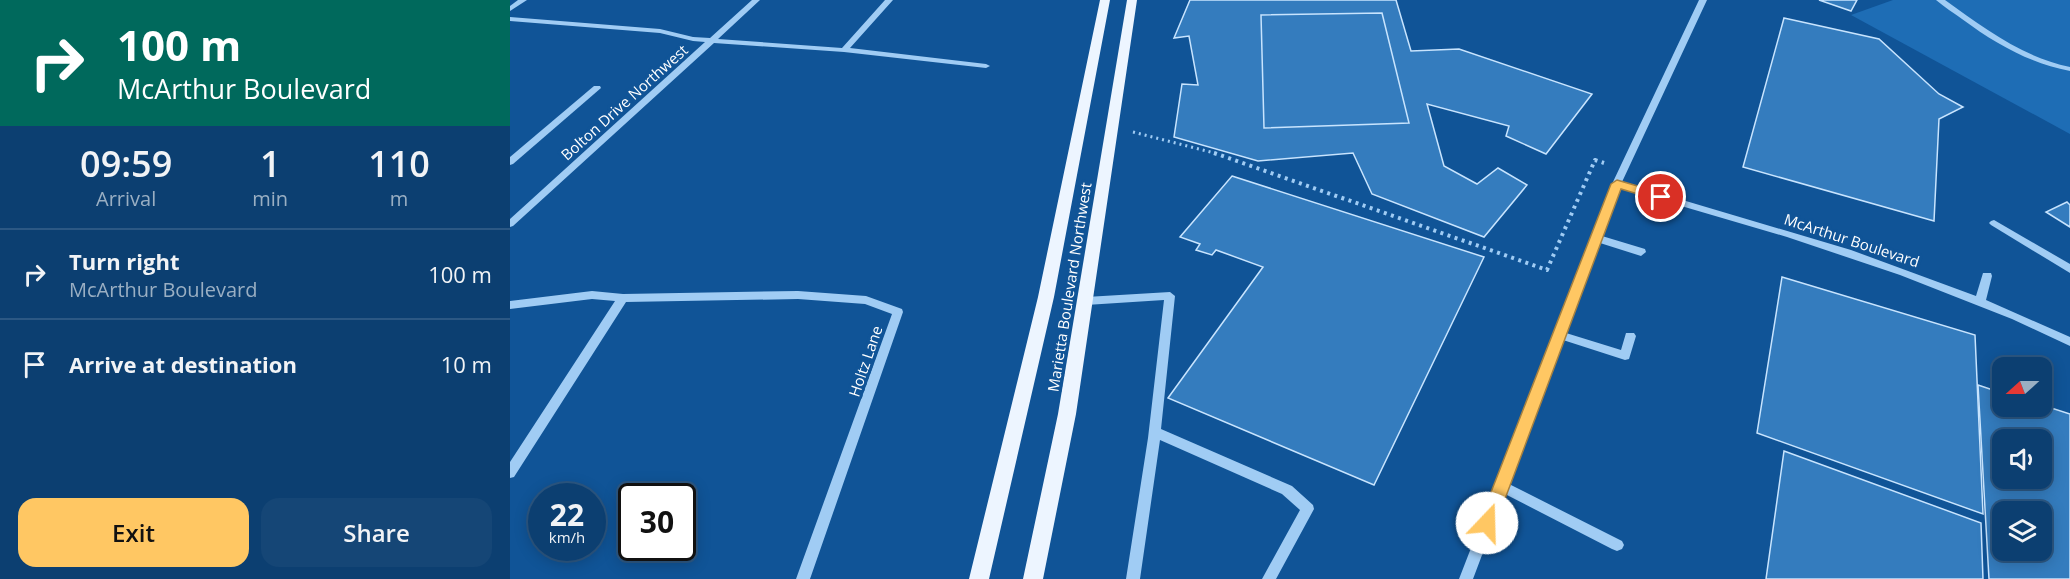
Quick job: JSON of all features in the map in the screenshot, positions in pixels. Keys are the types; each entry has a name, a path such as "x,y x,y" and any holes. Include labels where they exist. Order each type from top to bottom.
{"main road":[{"path":"979,579 1046,297 1105,0"},
{"name":"Marietta Boulevard Northwest","path":"1033,579 1067,414 1132,0"}],"street":[{"path":"510,9 523,0"},
{"name":"Bolton Drive Northwest","path":"510,224 756,0"},
{"path":"844,50 889,0"},
{"path":"1466,579 1617,184 1703,0"},
{"path":"1940,0 1973,24 2030,57 2070,69"},
{"path":"510,20 660,31 711,41 844,50 986,66"},
{"path":"510,162 597,88"},
{"name":"McArthur Boulevard","path":"1617,184 1858,255 1980,302 2070,342"},
{"path":"1995,223 2070,269"},
{"path":"1596,238 1641,252"},
{"path":"1980,302 1987,276"},
{"name":"Holtz Lane","path":"510,305 592,295 623,298 798,295 866,300 898,312 803,579"},
{"path":"1086,301 1170,296 1155,432 1133,579"},
{"path":"510,473 623,298"},
{"path":"1559,335 1625,356 1630,336"},
{"path":"1155,432 1287,490 1308,509 1269,579"},
{"path":"1501,486 1617,544"}],"shaded area":[{"path":"1893,0 2070,0 2070,134 1851,15"}],"building":[{"path":"1190,0 1396,0 1411,51 1459,49 1592,94 1546,154 1506,136 1509,126 1427,104 1444,166 1477,184 1498,168 1527,185 1484,237 1372,194 1353,153 1258,161 1174,137 1182,84 1198,85 1189,36 1174,38"},
{"path":"1819,0 1857,0 1851,11"},
{"path":"1382,13 1409,123 1264,128 1261,15"},
{"path":"1784,18 1879,39 1939,94 1963,107 1939,119 1934,221 1743,167"},
{"path":"1232,176 1484,257 1374,485 1168,398 1263,267 1216,250 1212,255 1196,250 1200,244 1180,237"},
{"path":"2067,202 2070,205 2070,227 2046,212"},
{"path":"1782,277 1975,335 1983,514 1757,433"},
{"path":"1978,385 1992,390 1992,417 2052,417 2052,408 2070,414 2070,579 1989,579"},
{"path":"1784,451 1981,523 1983,579 1766,579"}],"route":[{"path":"1487,523 1617,184 1661,197"}]}
